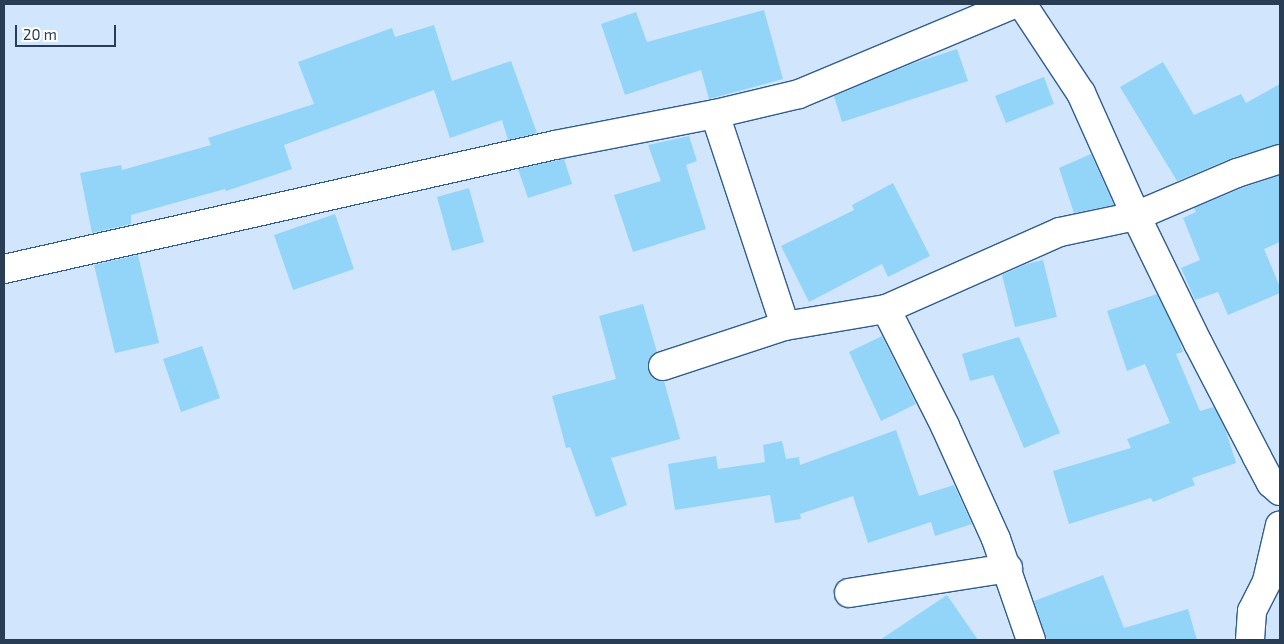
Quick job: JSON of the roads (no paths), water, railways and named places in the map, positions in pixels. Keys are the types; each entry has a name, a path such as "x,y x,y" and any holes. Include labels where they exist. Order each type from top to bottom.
{"street":[{"path":"4,269 555,145 715,114 798,94 1014,4"},
{"path":"1022,4 1081,93 1136,216 1257,457 1272,483 1280,491"},
{"path":"715,114 785,326"},
{"path":"663,366 785,326 886,309 1060,232 1136,216 1237,173 1280,159"},
{"path":"886,309 945,426 1008,568 1031,640"},
{"path":"1250,640 1252,611 1267,581 1280,525"},
{"path":"849,593 1008,568"}]}
